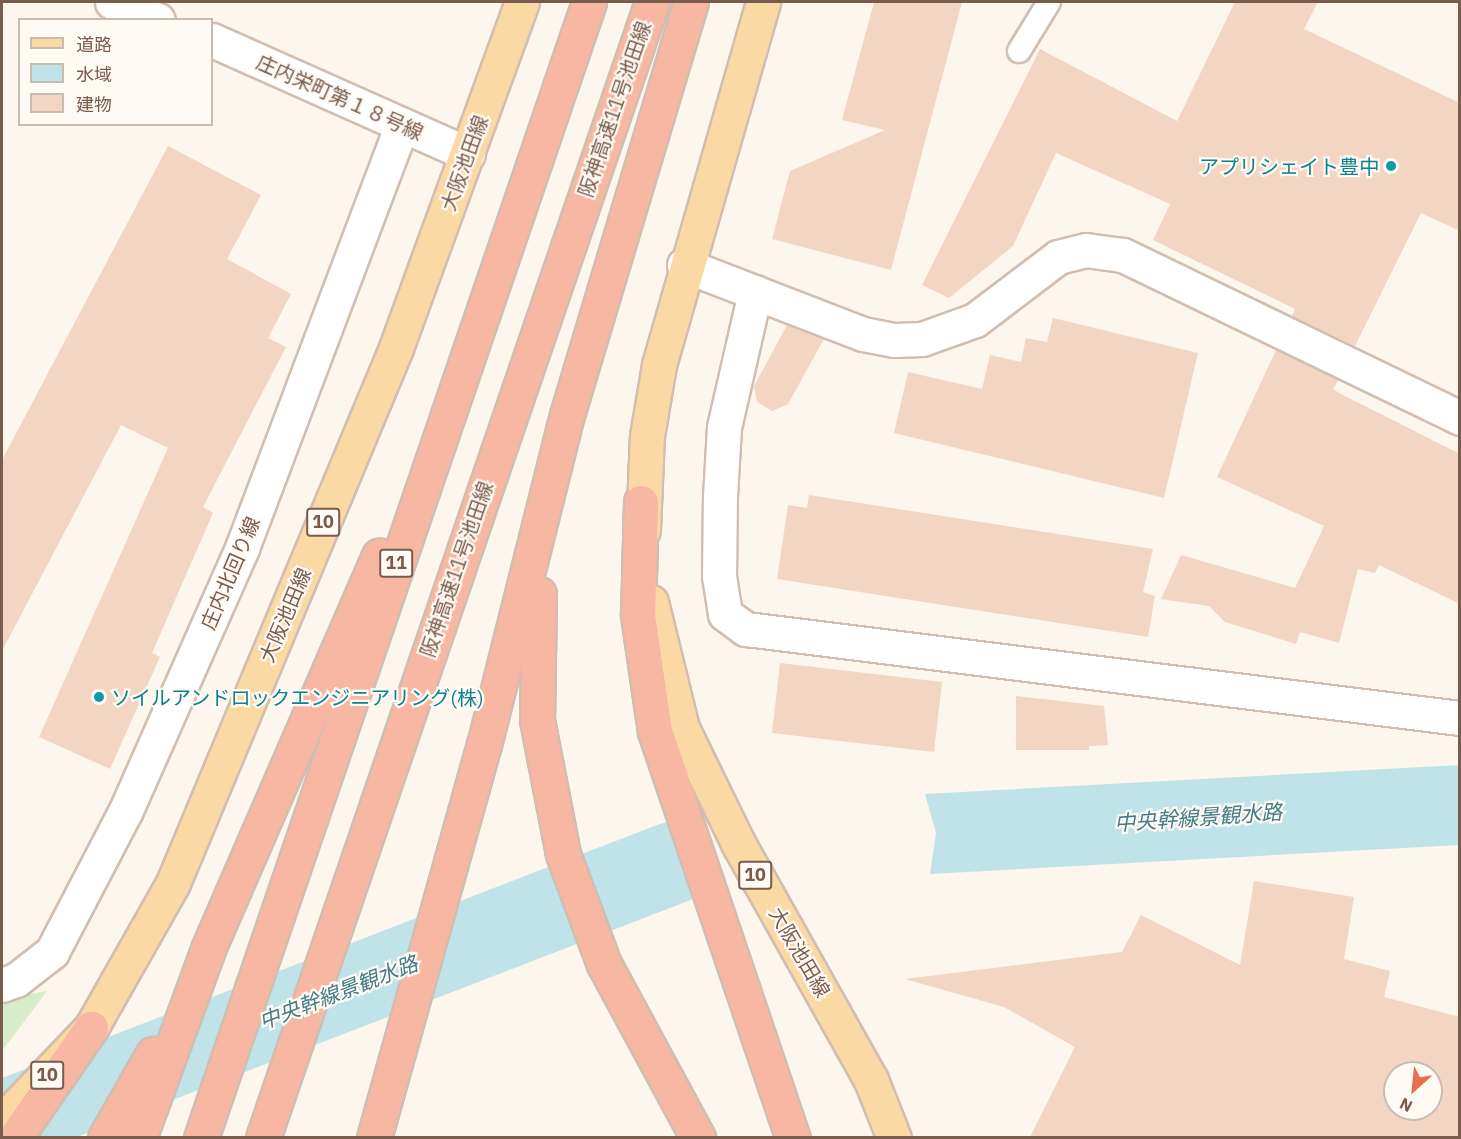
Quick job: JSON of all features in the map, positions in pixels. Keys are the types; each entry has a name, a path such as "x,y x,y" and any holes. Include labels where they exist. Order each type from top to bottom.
{"highway":[{"name":"11","path":"203,1131 450,402 589,2"},
{"name":"阪神高速11号池田線","path":"263,1137 652,2"},
{"path":"374,1137 404,1043 587,344 690,2"},
{"path":"139,1137 208,949 330,661 450,402"},
{"path":"548,498 535,657 537,720 563,854 604,964 698,1137"},
{"path":"641,502 638,615 644,676 676,799 739,971 793,1137"},
{"path":"105,1137 208,949"},
{"path":"15,1137 91,1028"}],"main road":[{"name":"大阪池田線","path":"2,1121 91,1028 173,883 396,348 522,2"},
{"name":"大阪池田線","path":"763,2 684,265 659,365 641,502 645,564 666,676 682,728 708,784 871,1080 894,1137"}],"street":[{"path":"112,2 153,18"},
{"name":"庄内栄町第１８号線","path":"213,40 468,154"},
{"name":"庄内北回り線","path":"2,986 16,980 52,952 126,810 242,548 402,125"},
{"path":"684,265 863,334 922,339 975,320 1058,257 1086,250 1123,255 1460,418"},
{"path":"755,292 724,427 720,496 719,576 725,614 746,629 1460,718"}],"lane":[{"path":"1019,51 1049,2"}],"green space":[{"path":"47,991 12,1038 2,1050 2,999"}],"water":[{"path":"1459,765 1459,845 930,874 936,833 925,794"}],"building":[{"path":"874,2 962,2 891,270 772,239 790,171 885,130 842,120"},
{"path":"1235,2 1318,2 1304,29 1460,103 1460,231 1421,213 1355,346 1292,316 1295,309 1153,240 1170,204 1056,153 1013,246 949,298 922,285 1040,49 1177,121"},
{"path":"168,146 261,195 227,259 291,294 268,338 286,347 203,507 213,513 152,653 160,657 110,769 39,737 168,448 121,425 2,651 2,460"},
{"path":"1053,318 1198,353 1164,498 894,433 908,372 982,389 990,355 1021,362 1026,338 1047,342"},
{"path":"787,325 824,339 788,404 772,411 757,402 754,386"},
{"path":"1276,350 1338,380 1333,389 1341,394 1460,454 1460,604 1379,565 1375,573 1358,569 1339,643 1300,632 1296,644 1225,622 1209,606 1161,599 1181,555 1295,588 1324,526 1217,477"},
{"path":"809,495 1153,549 1143,592 1155,596 1148,637 777,579 788,505 807,508"},
{"path":"780,663 942,682 934,752 772,733"},
{"path":"1016,696 1104,706 1108,745 1089,746 1089,750 1016,750"},
{"path":"1254,881 1354,897 1344,959 1390,971 1384,997 1460,1017 1460,1137 1030,1137 1075,1047 1004,1007 905,979 1122,952 1141,915 1240,965"}],"waterway":[{"name":"中央幹線景観水路","path":"2,1122 675,862"}],"place":[{"name":"アプリシェイト豊中","path":"1391,166"},
{"name":"ソイルアンドロックエンジニアリング(株)","path":"99,697"}]}
